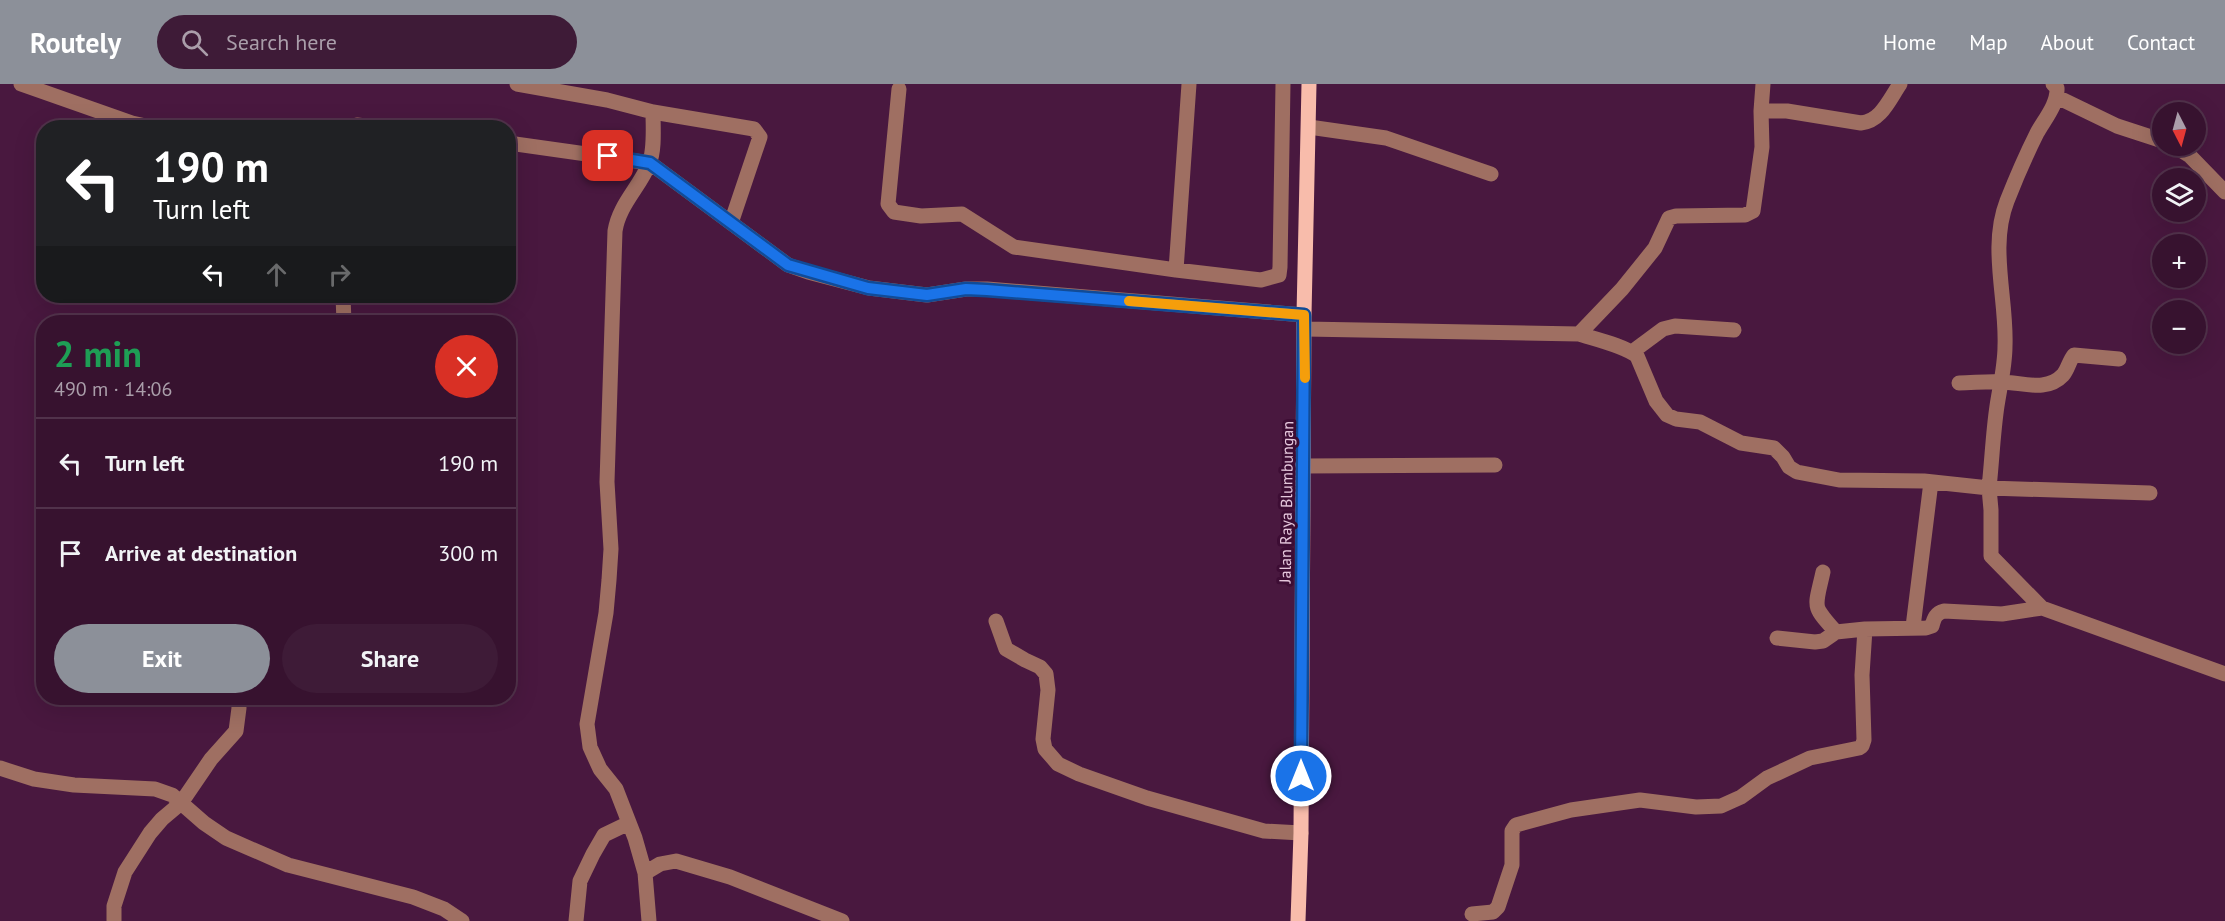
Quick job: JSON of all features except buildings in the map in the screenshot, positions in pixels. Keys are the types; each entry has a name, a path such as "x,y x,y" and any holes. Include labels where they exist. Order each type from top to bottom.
{"main road":[{"name":"Jalan Raya Blumbungan","path":"1298,921 1310,84"}],"street":[{"path":"21,84 123,120"},
{"path":"518,84 607,99 653,112 754,129 760,137 731,223"},
{"path":"1176,270 1189,84"},
{"path":"899,89 888,204 894,212 921,216 962,214 1014,247 1261,280 1279,275 1283,84"},
{"path":"1579,333 1622,288 1655,248 1669,218 1745,215 1753,211 1762,147 1763,84"},
{"path":"1761,111 1787,111 1861,123 1870,122 1883,109 1900,84"},
{"path":"2152,137 2117,126 2055,90 2007,202 2000,246 2000,290 2006,331 1989,488 1991,556 2042,608 2225,674"},
{"path":"649,921 645,873 616,789 600,769 590,747 587,724 606,613 610,569 607,482 615,231 622,210 650,163 653,112"},
{"path":"1309,127 1386,138 1491,174"},
{"path":"516,144 650,163 788,265 868,288 927,295 966,289 987,290 1305,322 1579,333 1632,352 1640,361 1656,401 1667,415 1676,419 1700,422 1741,443 1774,448 1789,467 1797,472 1839,480 1931,482 1989,488 2150,493"},
{"path":"2190,156 2225,192"},
{"path":"1632,352 1663,329 1675,326 1734,330"},
{"path":"1959,383 2001,382 2040,386 2056,380 2064,373 2069,361 2078,354 2119,359"},
{"path":"1304,466 1495,465"},
{"path":"1913,627 1931,482"},
{"path":"1823,572 1815,605 1818,612 1836,632"},
{"path":"1777,638 1815,642 1822,641 1836,632 1932,626 1935,616 1944,611 2002,614 2042,608"},
{"path":"996,621 1006,649 1040,667 1046,674 1048,690 1043,739 1045,749 1058,764 1079,774 1158,801 1264,831 1301,833"},
{"path":"1472,914 1493,912 1498,907 1512,866 1512,831 1516,825 1571,810 1640,800 1696,807 1721,806 1741,797 1767,778 1810,758 1859,748 1864,740 1862,675 1865,629"},
{"path":"114,921 114,906 125,872 150,833 181,803 211,759 236,731 239,705"},
{"path":"0,768 34,779 74,785 155,789 172,795 204,823 226,838 288,866 413,897 444,909 462,921"},
{"path":"576,921 580,881 593,854 604,835 629,823"},
{"path":"645,873 660,864 676,861 730,877 842,921"}],"slow traffic":[{"path":"1129,301 1304,315 1305,378"}],"route":[{"path":"608,156 650,163 788,265 868,288 927,295 966,289 987,290 1304,315 1301,776"}]}
